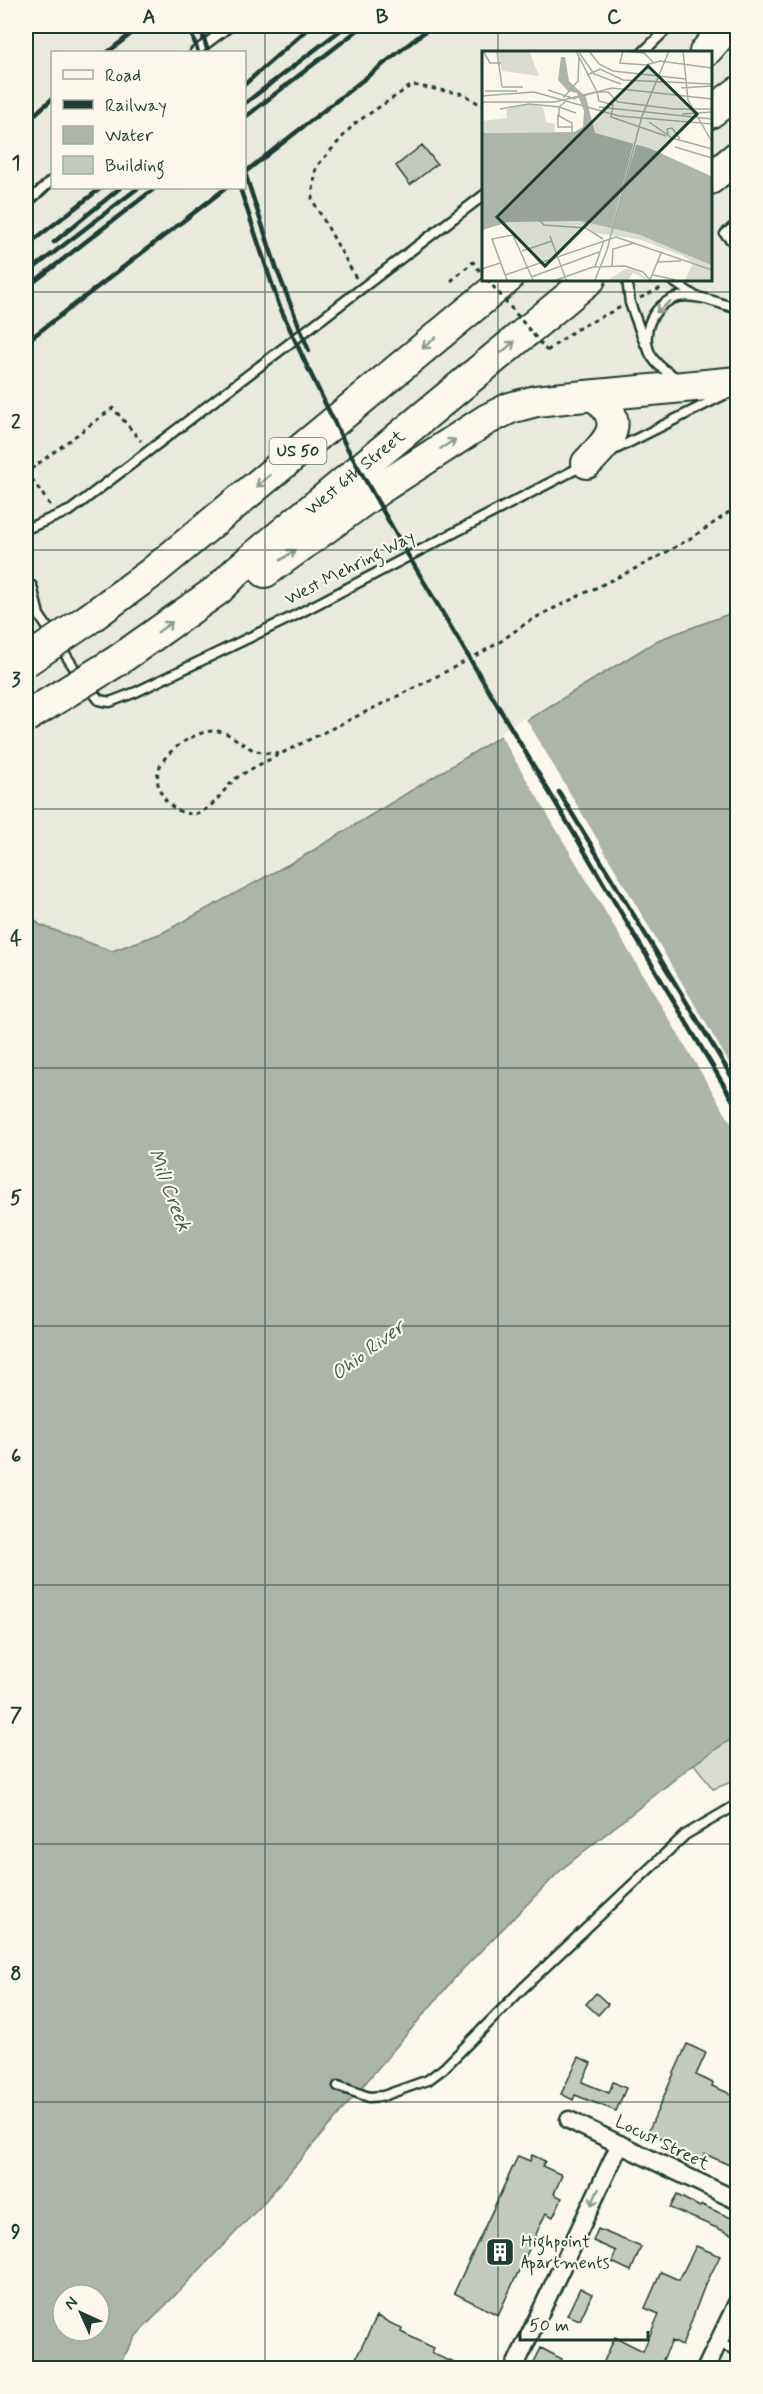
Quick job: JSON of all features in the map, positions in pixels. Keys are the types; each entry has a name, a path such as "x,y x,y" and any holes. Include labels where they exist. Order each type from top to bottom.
{"highway":[{"path":"706,51 728,26"},
{"path":"712,113 738,92"},
{"path":"712,178 738,156"},
{"path":"466,312 496,280"},
{"name":"US 50","path":"26,662 150,574 506,280"},
{"name":"West 6th Street","path":"26,717 117,661 219,590 238,570 589,280"},
{"path":"219,590 251,582 378,490 486,420 510,408 536,401 738,382"},
{"path":"587,463 606,444 613,426 610,412 595,396"}],"street":[{"name":"Locust Street","path":"569,2120 738,2201"},
{"path":"514,2368 620,2144"},
{"path":"706,2368 738,2301"}],"lane":[{"path":"196,51 230,26"},
{"path":"644,51 670,26"},
{"path":"26,204 51,181"},
{"path":"26,529 71,510 482,197"},
{"path":"738,223 725,234 738,247"},
{"path":"627,280 632,312 648,351 663,371 679,379 708,385"},
{"path":"672,280 699,298"},
{"path":"648,351 648,324 656,310 678,297 699,298 738,309"},
{"name":"West Mehring Way","path":"26,587 32,586 39,615 75,669 99,700 110,702 136,692 292,617 587,463 738,389"},
{"path":"338,2086 369,2097 383,2096 428,2080 444,2068 523,1988 685,1835 738,1804"},
{"path":"718,2343 738,2351"}],"path":[{"path":"362,290 312,200 316,167 354,124 412,85 464,94 482,106"},
{"path":"451,281 473,262 482,273"},
{"path":"488,280 547,351 566,337"},
{"path":"58,516 27,472 113,408 148,451"},
{"path":"279,754 260,753 233,735 220,731 203,732 184,742 169,754 158,772 160,790 168,804 181,813 199,813 218,800 232,782 279,754 455,666 495,645 541,615 612,582 680,546 738,505"}],"shaded area":[{"path":"26,26 737,26 737,611 658,640 304,856 162,933 112,951 40,925 26,910"},
{"path":"737,1735 737,1780 713,1789 694,1764"},
{"path":"737,2301 737,2368 706,2368"}],"water":[{"path":"737,611 737,1735 694,1764 562,1869 458,1974 260,2207 136,2336 117,2368 26,2368 26,910 40,925 112,951 162,933 304,856 658,640"}],"pier":[{"path":"525,717 737,1076 737,1133 499,733"}],"building":[{"path":"422,145 437,164 410,185 396,166"},
{"path":"596,1993 608,2004 598,2015 586,2004"},
{"path":"687,2044 706,2053 696,2075 713,2083 712,2086 738,2097 738,2169 705,2154 701,2161 686,2153 685,2156 668,2148 670,2142 648,2132"},
{"path":"579,2057 591,2063 582,2082 609,2093 613,2082 626,2088 616,2111 575,2095 573,2100 561,2094"},
{"name":"Highpoint Apartments","path":"532,2155 545,2161 542,2166 562,2175 554,2194 562,2198 553,2217 546,2213 498,2315 454,2293 518,2156 530,2161"},
{"path":"677,2195 700,2207 702,2205 738,2221 738,2237 670,2208"},
{"path":"598,2229 641,2247 631,2271 612,2262 616,2251 593,2241"},
{"path":"696,2246 720,2256 703,2290 682,2346 672,2341 659,2368 601,2368 615,2337 643,2351 659,2314 645,2308 661,2272 679,2280"},
{"path":"580,2288 592,2294 580,2320 567,2315"},
{"path":"377,2316 402,2329 401,2332 434,2348 431,2353 466,2368 351,2368"},
{"path":"541,2348 562,2359 557,2368 531,2368"}],"railway":[{"path":"109,51 141,26"},
{"path":"189,26 198,51"},
{"path":"200,26 208,51"},
{"path":"246,83 311,26"},
{"path":"246,102 346,26"},
{"path":"246,116 363,26"},
{"path":"246,171 432,26"},
{"path":"26,122 51,100"},
{"path":"246,176 277,270 309,351"},
{"path":"26,246 100,189"},
{"path":"54,242 119,189"},
{"path":"26,274 137,189"},
{"path":"26,288 154,189"},
{"path":"26,342 225,189"},
{"path":"240,189 279,305 346,446 408,555 738,1109"},
{"path":"559,792 738,1087"}],"place":[{"name":"Highpoint Apartments","path":"500,2252"}],"water label":[{"name":"Mill Creek","path":"169,1190"},
{"name":"Ohio River","path":"368,1351"}]}
